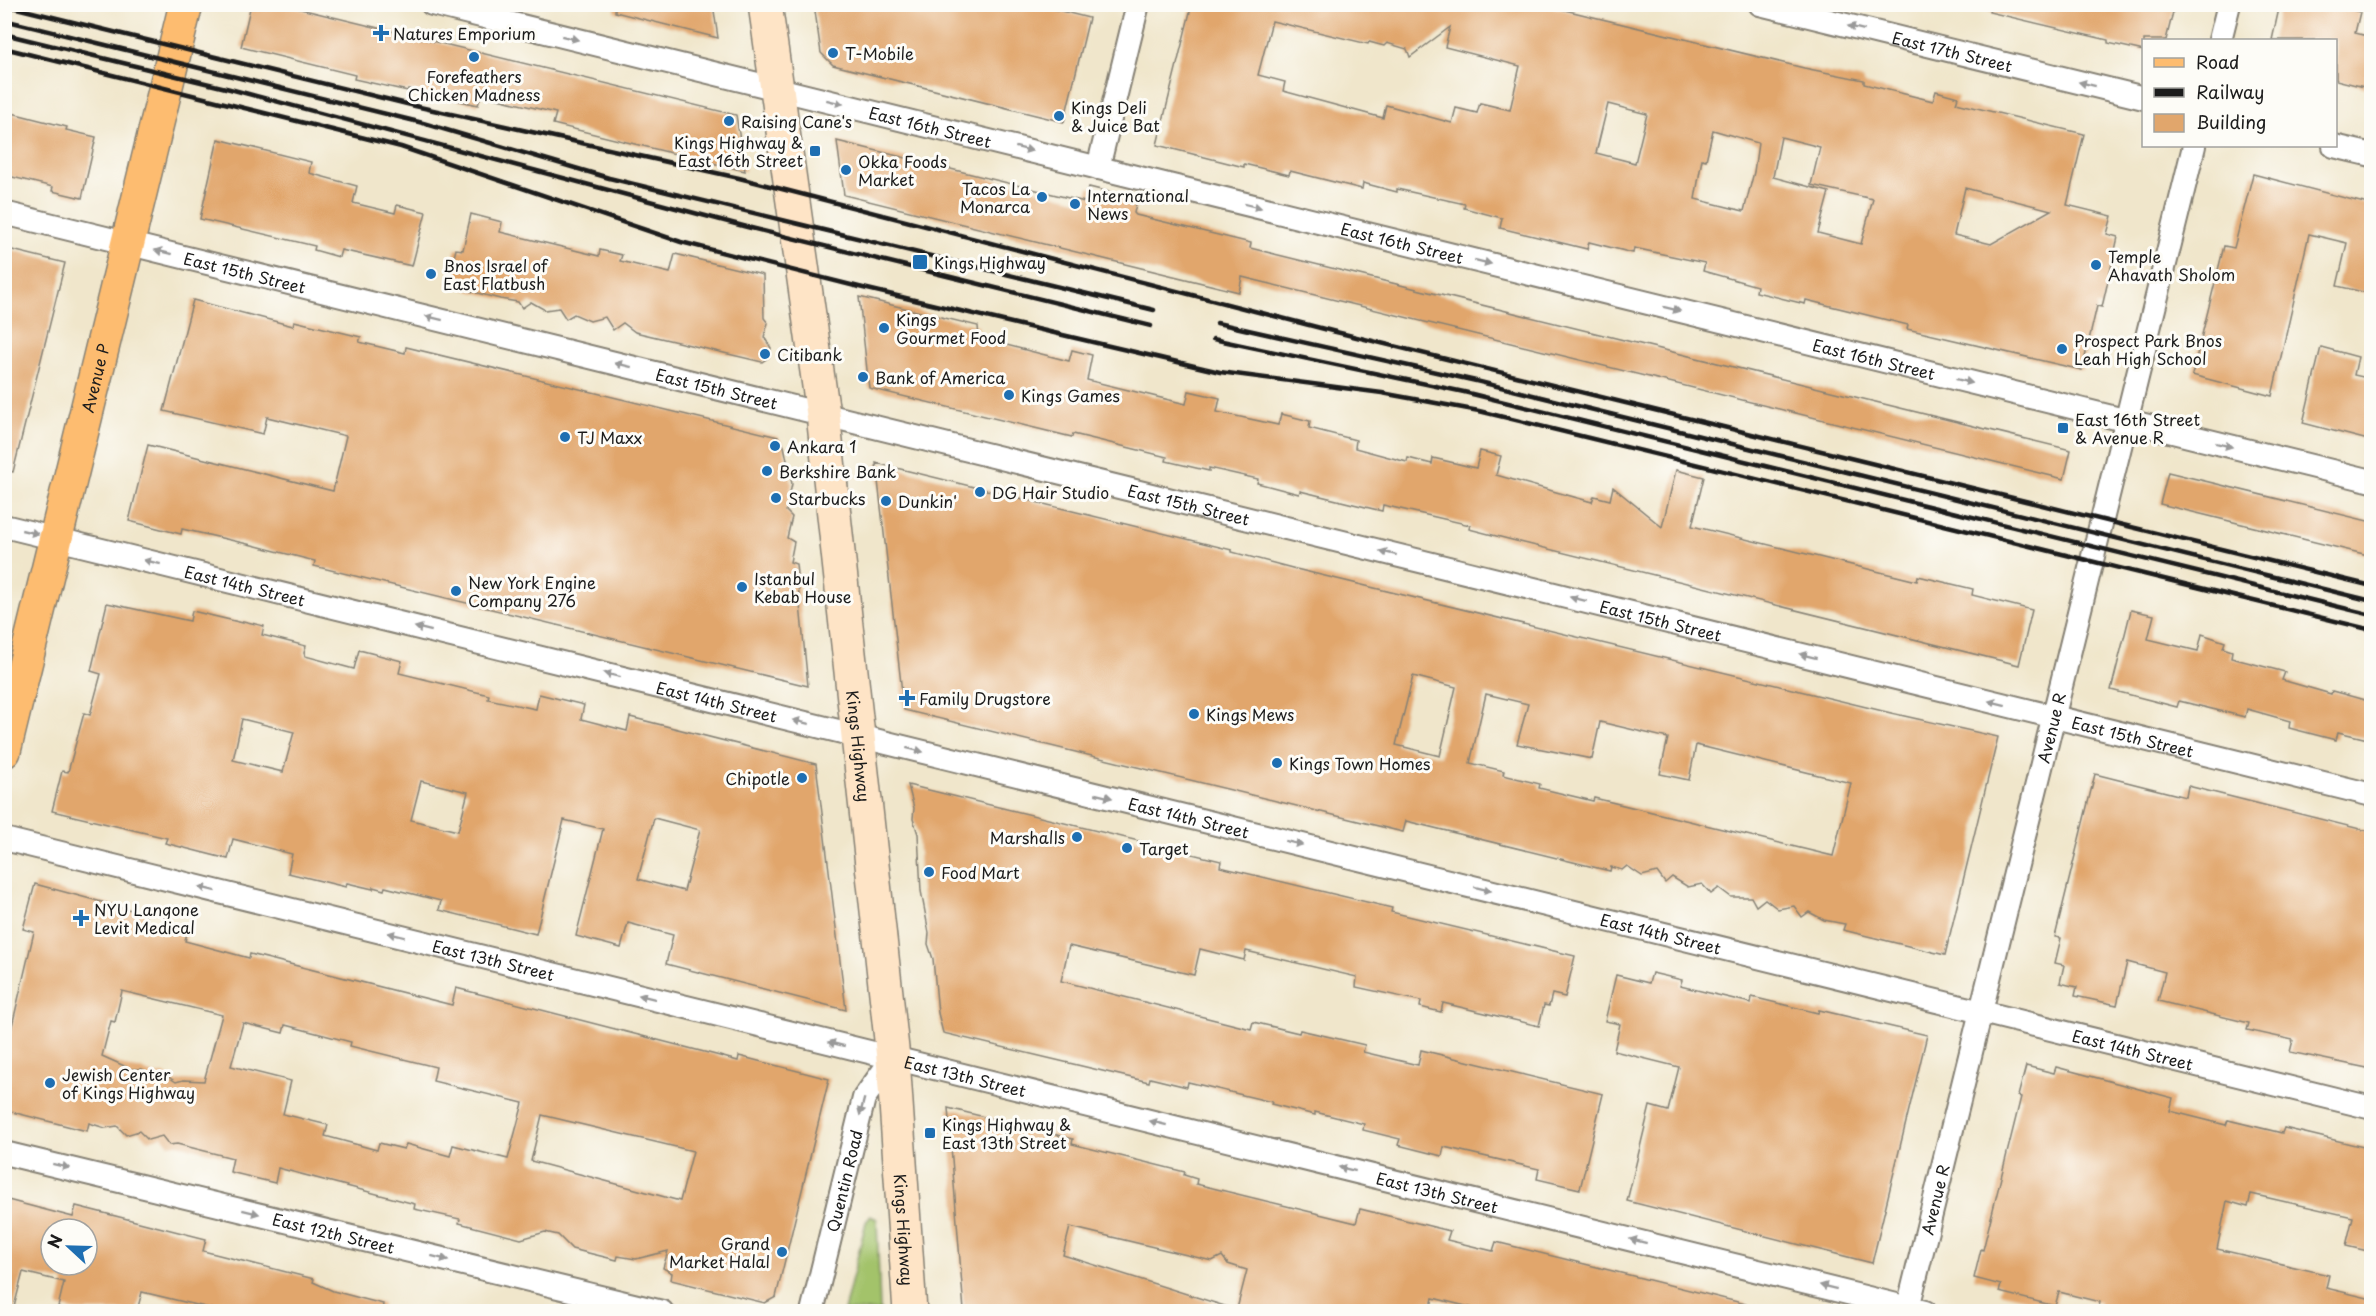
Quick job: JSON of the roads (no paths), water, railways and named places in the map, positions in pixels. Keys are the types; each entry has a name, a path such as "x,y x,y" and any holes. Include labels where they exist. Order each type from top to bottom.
{"main road":[{"name":"Avenue P","path":"4,751 186,4"}],"street":[{"name":"East 16th Street","path":"432,4 2372,481"},
{"name":"Kings Highway","path":"765,4 823,414 893,1058 909,1311"},
{"path":"1098,168 1138,4"},
{"name":"East 17th Street","path":"1760,4 2142,98"},
{"path":"2220,39 2229,4"},
{"name":"Avenue R","path":"1914,1310 1981,1012 2194,147"},
{"path":"2337,147 2372,155"},
{"name":"East 15th Street","path":"4,213 2372,795"},
{"name":"East 14th Street","path":"4,526 2372,1108"},
{"name":"East 13th Street","path":"4,839 1914,1310"},
{"name":"Quentin Road","path":"812,1311 864,1098 893,1058"},
{"name":"East 12th Street","path":"4,1153 662,1311"}],"railway":[{"path":"4,5 415,106 739,178 1332,331 2372,586"},
{"path":"4,20 423,123 609,178 1154,310"},
{"path":"4,34 230,89 747,227 1151,326"},
{"path":"4,48 401,147 681,242 859,287 1220,372 1382,393 1479,411 2372,630"},
{"path":"1217,323 1476,381 2372,601"},
{"path":"1213,339 1464,392 2372,615"}],"place":[{"name":"Natures Emporium","path":"381,33"},
{"name":"T-Mobile","path":"833,53"},
{"name":"Forefeathers Chicken Madness","path":"474,57"},
{"name":"Kings Deli & Juice Bat","path":"1059,116"},
{"name":"Raising Cane's","path":"729,121"},
{"name":"Kings Highway & East 16th Street","path":"815,151"},
{"name":"Okka Foods Market","path":"846,170"},
{"name":"Tacos La Monarca","path":"1042,197"},
{"name":"International News","path":"1075,204"},
{"name":"Kings Highway","path":"920,262"},
{"name":"Temple Ahavath Sholom","path":"2096,265"},
{"name":"Bnos Israel of East Flatbush","path":"431,274"},
{"name":"Kings Gourmet Food","path":"884,328"},
{"name":"Prospect Park Bnos Leah High School","path":"2062,349"},
{"name":"Citibank","path":"765,354"},
{"name":"Bank of America","path":"863,377"},
{"name":"Kings Games","path":"1009,395"},
{"name":"East 16th Street & Avenue R","path":"2063,428"},
{"name":"TJ Maxx","path":"565,437"},
{"name":"Ankara 1","path":"775,446"},
{"name":"Berkshire Bank","path":"767,471"},
{"name":"DG Hair Studio","path":"980,492"},
{"name":"Starbucks","path":"776,498"},
{"name":"Dunkin'","path":"886,501"},
{"name":"Istanbul Kebab House","path":"742,587"},
{"name":"New York Engine Company 276","path":"456,591"},
{"name":"Family Drugstore","path":"907,698"},
{"name":"Kings Mews","path":"1194,714"},
{"name":"Kings Town Homes","path":"1277,763"},
{"name":"Chipotle","path":"802,778"},
{"name":"Marshalls","path":"1077,837"},
{"name":"Target","path":"1127,848"},
{"name":"Food Mart","path":"929,872"},
{"name":"NYU Langone Levit Medical","path":"81,918"},
{"name":"Jewish Center of Kings Highway","path":"50,1083"},
{"name":"Kings Highway & East 13th Street","path":"930,1133"},
{"name":"Grand Market Halal","path":"782,1252"}]}
